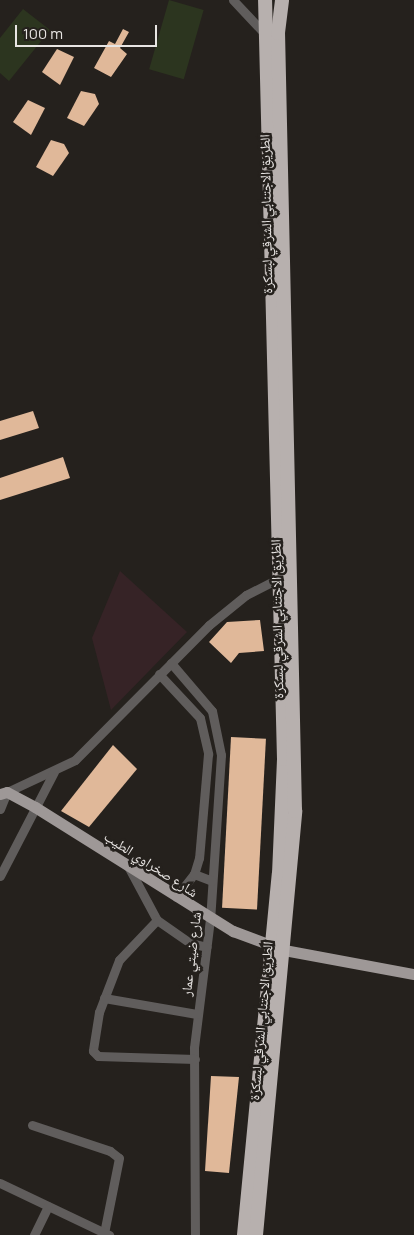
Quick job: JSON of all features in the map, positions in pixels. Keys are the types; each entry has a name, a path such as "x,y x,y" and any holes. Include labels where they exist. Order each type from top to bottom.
{"highway":[{"name":"الطريق الاجتنابي الشرقي لبسكرة","path":"256,1235 278,948 284,788 265,0"},
{"name":"الطريق الاجتنابي الشرقي لبسكرة","path":"244,1235 278,948 294,849 295,746 278,43 282,0"}],"main road":[{"name":"شارع صخراوي الطيب","path":"3,793 35,807 210,919 278,948 414,974"}],"street":[{"path":"233,0 266,35"},
{"path":"0,809 3,793 54,772 86,750 170,663 246,595 280,578"},
{"name":"شارع ضيتي عمار","path":"170,663 212,711 221,755 210,919 197,1014 195,1059 195,1235"},
{"path":"159,674 200,718 208,754 194,874 176,897"},
{"path":"208,754 221,755"},
{"path":"0,876 54,772"},
{"path":"128,866 157,920 190,943 207,947"},
{"path":"194,874 212,881"},
{"path":"157,920 119,960 104,998 93,1043 98,1056 195,1059"},
{"path":"104,998 197,1014"},
{"path":"0,1183 107,1234 118,1158 110,1151 32,1125"},
{"path":"34,1235 48,1206"}],"shaded area":[{"path":"120,571 187,632 111,710 92,638"}],"green space":[{"path":"169,0 204,10 184,79 149,69"},
{"path":"23,9 50,30 9,81 0,73 0,38"}],"building":[{"path":"123,29 129,32 120,48 127,54 111,77 94,68 109,41 115,44"},
{"path":"57,49 74,57 60,85 42,72"},
{"path":"81,91 95,94 99,104 84,126 67,118"},
{"path":"28,100 45,108 31,135 13,122"},
{"path":"51,140 64,144 69,153 53,176 36,167"},
{"path":"33,411 39,428 0,440 0,421"},
{"path":"63,457 70,478 0,500 0,478"},
{"path":"260,620 264,651 239,653 231,663 209,642 227,622"},
{"path":"231,737 266,739 257,910 222,908"},
{"path":"113,745 137,769 89,827 61,811"},
{"path":"211,1076 239,1077 229,1173 205,1171"}]}
